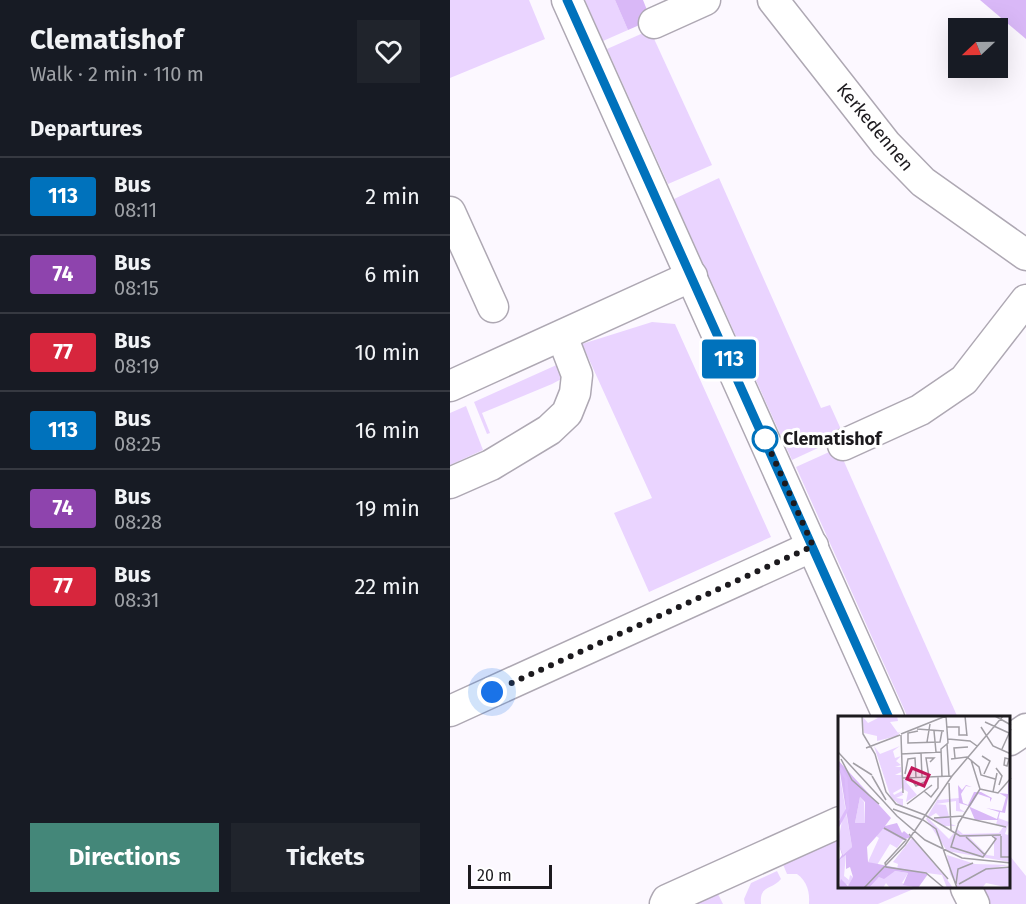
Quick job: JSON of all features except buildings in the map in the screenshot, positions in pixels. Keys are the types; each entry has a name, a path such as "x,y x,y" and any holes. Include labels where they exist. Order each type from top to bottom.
{"street":[{"path":"567,0 889,716"},
{"path":"654,23 705,0"},
{"name":"Kerkedennen","path":"773,0 886,144 916,175 1026,255"},
{"path":"450,212 493,307"},
{"path":"450,386 692,276"},
{"path":"843,445 920,410 964,380 1026,300"},
{"path":"450,483 490,465 549,430 567,413 577,375 562,336"},
{"path":"450,711 813,546"},
{"path":"1011,739 1026,729"},
{"path":"665,904 667,900 838,823"},
{"path":"966,889 974,904"}],"shaded area":[{"path":"450,0 529,0 545,39 450,78"},
{"path":"585,0 615,0 628,30 603,41"},
{"path":"615,0 643,0 651,20 628,30"},
{"path":"980,0 1026,0 1026,39 1008,24 1008,18 1001,18"},
{"path":"650,30 712,165 668,184 607,49"},
{"path":"719,178 821,408 830,405 844,436 792,460 674,199"},
{"path":"652,322 675,324 771,537 649,592 614,513 652,498 582,344"},
{"path":"561,363 567,376 482,413 490,433 487,434 474,402"},
{"path":"466,406 483,450 450,465 450,413"},
{"path":"838,448 957,716 907,716 796,467"},
{"path":"838,838 838,889 914,889 878,904 809,904 805,883 797,874 787,874 782,862"},
{"path":"1011,857 1026,876 1026,904 989,904 982,889 1011,889"},
{"path":"777,871 781,879 764,891 761,904 745,904 744,899 751,883"},
{"path":"717,892 723,904 691,904"}],"bus line":[{"name":"113","path":"567,0 888,716"}],"place":[{"name":"Clematishof","path":"765,439"}],"route":[{"path":"492,692 813,546 765,439"}]}
